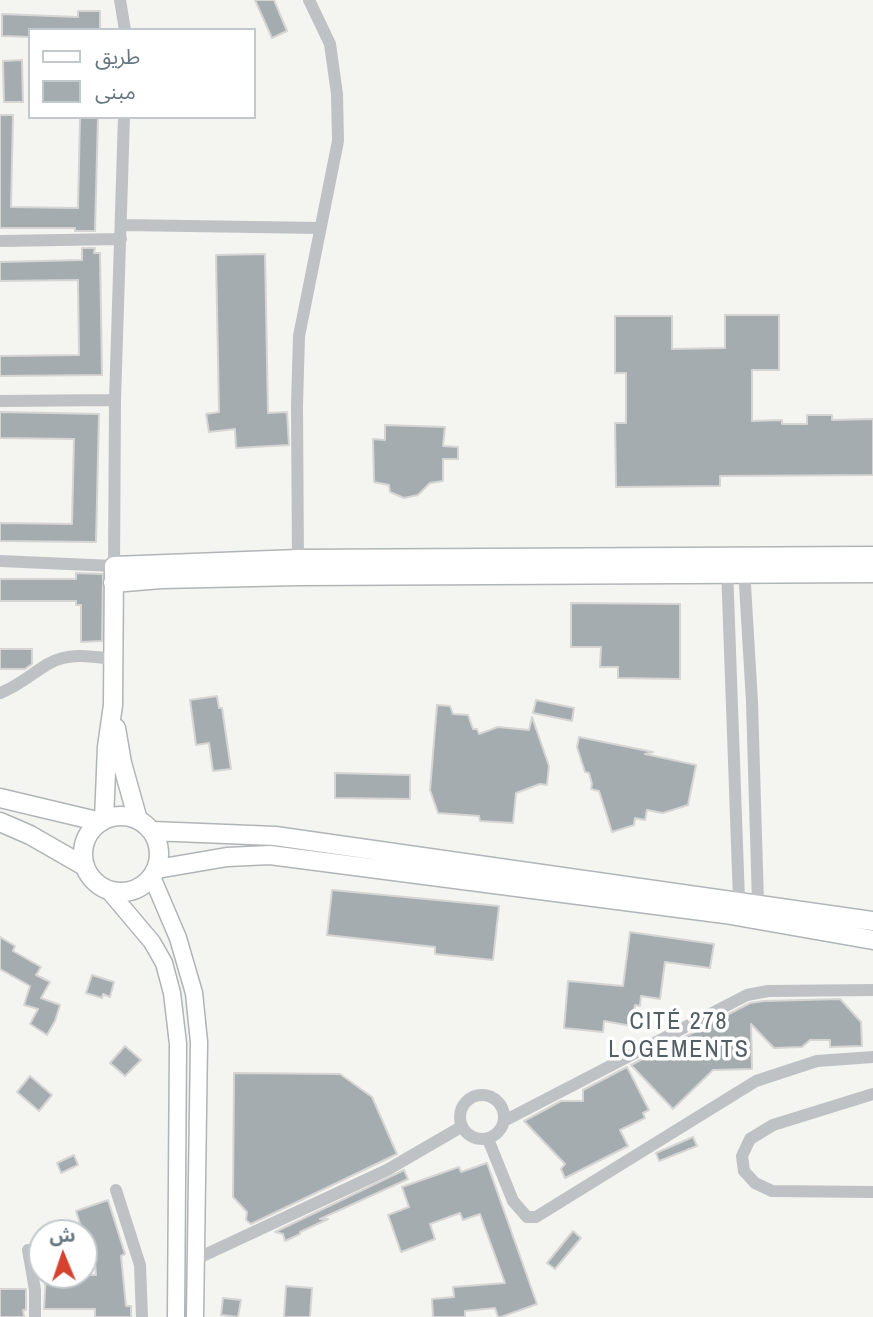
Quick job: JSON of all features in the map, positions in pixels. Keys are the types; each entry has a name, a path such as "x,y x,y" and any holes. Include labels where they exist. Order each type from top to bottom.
{"main road":[{"path":"736,565 873,555"},
{"path":"103,821 107,747 113,705 113,575 161,579 298,567 495,565 736,565 873,573"},
{"path":"113,705 122,763 145,825 160,849 155,873 144,886 121,893 109,891 90,877 85,866 83,846 87,836 103,821 121,816 145,825 275,836 873,920"},
{"path":"0,798 103,821"},
{"path":"0,822 30,835 85,866"},
{"path":"155,873 203,860 270,855 725,914 873,940"},
{"path":"155,873 194,993 199,1042 195,1317"},
{"path":"109,891 152,942 164,963 172,993 178,1044 176,1317"}],"street":[{"path":"120,0 125,28"},
{"path":"298,567 299,336 338,141 337,94 330,44 309,0"},
{"path":"0,561 113,575 115,400 124,119"},
{"path":"122,225 320,228"},
{"path":"0,241 121,239"},
{"path":"0,401 115,400"},
{"path":"736,565 733,701 739,900"},
{"path":"736,565 752,702 758,903"},
{"path":"0,693 18,687 49,663 64,657 81,655 113,659"},
{"path":"733,701 752,702"},
{"path":"505,1121 503,1108 488,1096 470,1098 459,1114 461,1127 470,1136 475,1139 488,1139 499,1132 505,1121 747,995 768,991 873,990"},
{"path":"488,1139 513,1201 527,1217 536,1217 756,1081 817,1060 873,1057"},
{"path":"873,1094 773,1125 750,1139 742,1156 744,1171 755,1183 772,1191 873,1192"},
{"path":"196,1259 387,1170 461,1127"},
{"path":"116,1190 140,1265 142,1317"},
{"path":"27,1250 35,1290 35,1317"}],"building":[{"path":"255,0 274,0 287,31 272,38"},
{"path":"78,11 100,11 100,28 28,28 28,37 2,36 2,14 78,17"},
{"path":"22,60 23,102 4,102 3,61"},
{"path":"0,115 13,115 11,207 78,208 80,119 98,119 95,231 75,231 75,228 0,228"},
{"path":"82,248 95,248 94,253 100,253 102,375 0,376 0,356 79,355 78,280 0,281 0,262 82,260"},
{"path":"265,254 268,413 287,412 289,445 236,448 235,429 209,432 206,414 219,412 216,255"},
{"path":"725,315 779,315 779,370 752,370 752,421 782,420 782,424 807,424 807,415 832,415 832,420 873,419 873,475 720,476 720,486 616,487 615,423 626,423 626,373 615,373 615,316 672,316 672,349 725,348"},
{"path":"0,412 99,414 96,542 0,541 0,523 72,524 74,439 0,438"},
{"path":"385,425 445,427 443,446 458,447 458,459 443,459 443,481 430,483 418,495 404,498 390,492 389,485 374,482 373,439 385,440"},
{"path":"76,573 103,574 102,641 81,642 81,605 76,605 76,601 0,601 0,579 76,579"},
{"path":"571,603 680,604 680,679 618,678 618,667 600,667 601,647 571,647"},
{"path":"0,649 32,649 32,664 25,669 0,669"},
{"path":"217,696 219,708 222,708 231,769 213,771 209,743 196,745 190,700"},
{"path":"536,700 574,708 572,721 533,713"},
{"path":"437,705 450,706 453,714 468,715 473,729 477,729 479,734 498,727 529,730 532,717 549,766 547,785 540,784 516,793 513,823 480,821 479,816 438,813 430,790"},
{"path":"579,737 653,752 645,754 696,765 688,805 663,813 647,810 645,820 635,818 634,825 612,832 599,791 591,789 589,773 585,772 577,747"},
{"path":"335,773 410,775 410,799 335,798"},
{"path":"332,890 499,906 493,960 435,954 435,947 327,935"},
{"path":"630,932 714,944 710,968 665,962 660,999 641,996 640,1006 635,1005 632,1026 604,1021 603,1032 564,1028 568,981 623,986"},
{"path":"0,937 15,946 13,951 41,967 36,975 50,982 41,998 60,1005 47,1035 30,1024 38,1009 24,1005 30,986 0,969"},
{"path":"92,975 114,982 110,997 103,994 102,998 86,993"},
{"path":"840,999 861,1022 862,1046 830,1047 830,1040 810,1040 802,1047 774,1048 751,1024 752,1069 713,1070 673,1109 631,1065 750,1003"},
{"path":"125,1046 141,1060 125,1076 110,1063"},
{"path":"627,1067 649,1110 643,1113 645,1118 620,1130 628,1146 565,1178 561,1169 565,1164 524,1121 561,1101 583,1101 583,1090"},
{"path":"234,1073 340,1074 372,1097 397,1154 251,1224 246,1220 247,1212 233,1197"},
{"path":"30,1076 52,1095 39,1111 17,1092"},
{"path":"693,1137 697,1146 659,1161 656,1153"},
{"path":"74,1155 78,1165 61,1173 57,1163"},
{"path":"487,1163 537,1304 501,1317 498,1317 495,1308 465,1311 465,1317 433,1317 432,1299 454,1297 453,1287 505,1283 480,1214 463,1220 460,1213 430,1224 435,1239 401,1252 388,1215 409,1207 402,1187 459,1167 461,1172"},
{"path":"404,1170 408,1179 320,1219 328,1219 300,1234 285,1241 283,1234 275,1232"},
{"path":"108,1200 125,1254 121,1256 126,1306 131,1306 131,1317 95,1317 95,1309 44,1309 45,1289 98,1289 98,1219 79,1219 76,1211"},
{"path":"573,1231 581,1238 555,1269 547,1263"},
{"path":"286,1286 312,1288 310,1317 284,1317"},
{"path":"0,1289 26,1289 24,1317 0,1317"},
{"path":"223,1298 241,1300 238,1317 221,1315"}],"district":[{"name":"CITÉ 278 LOGEMENTS","path":"679,1037"}]}
